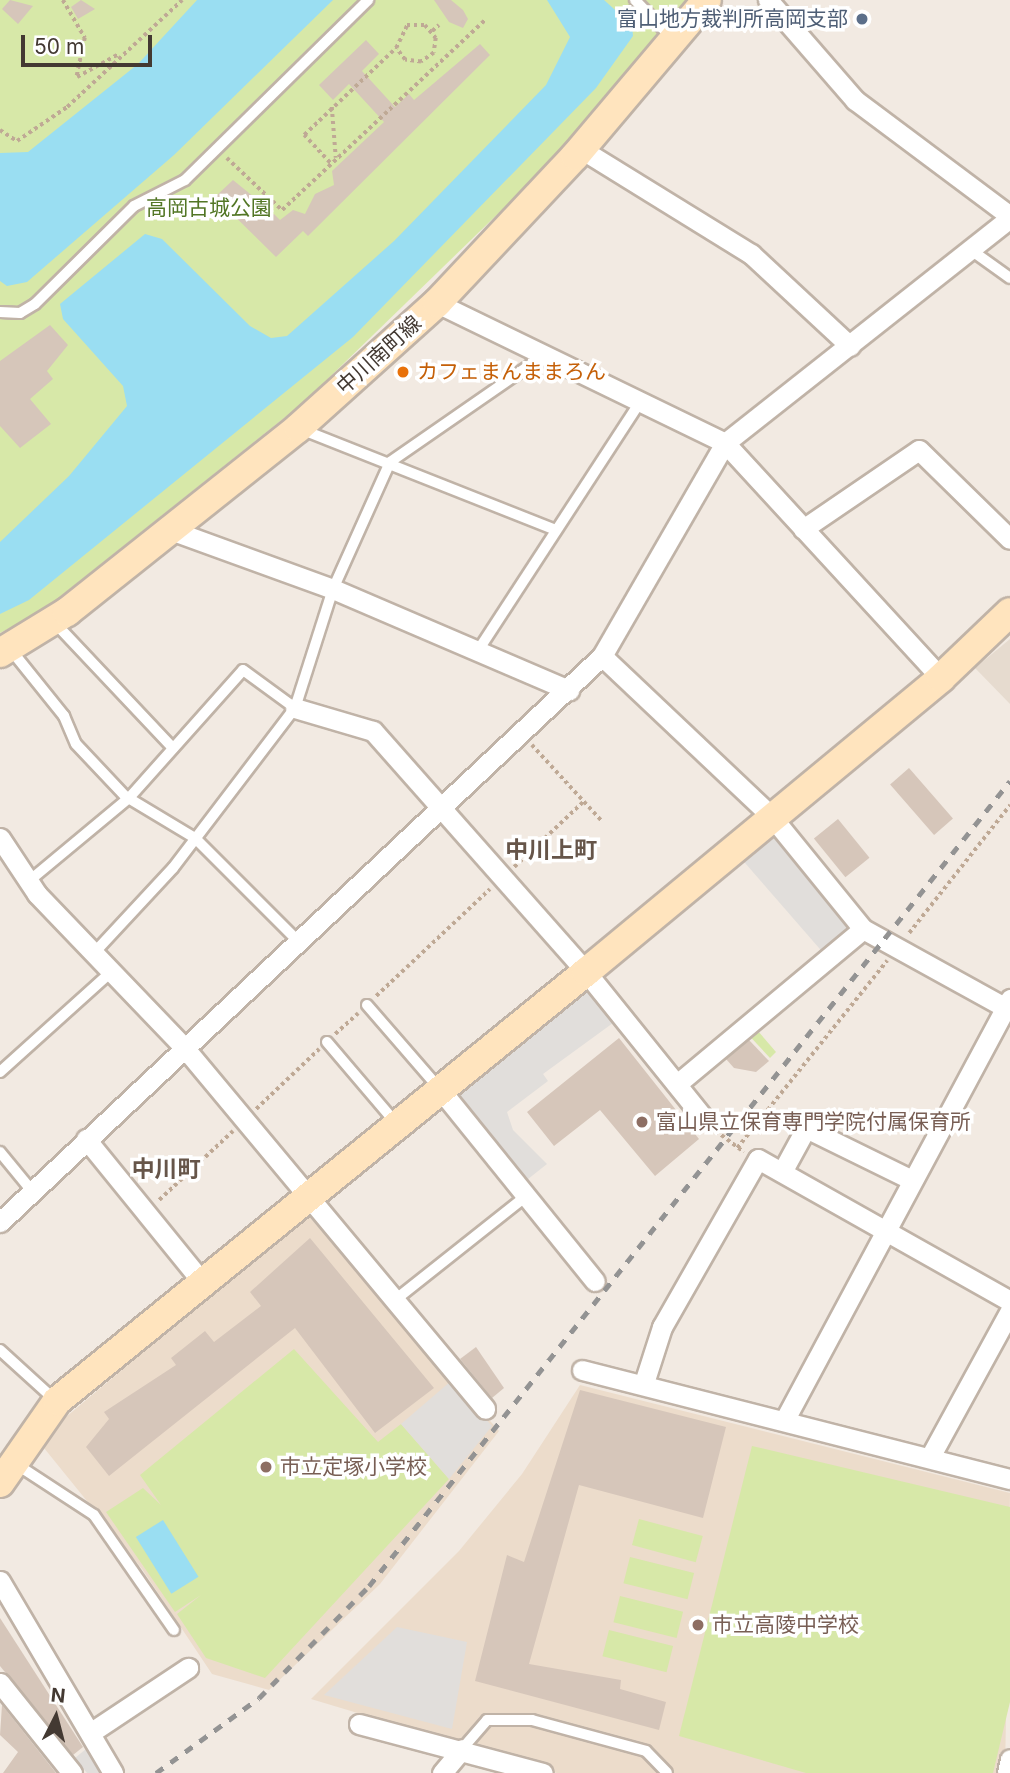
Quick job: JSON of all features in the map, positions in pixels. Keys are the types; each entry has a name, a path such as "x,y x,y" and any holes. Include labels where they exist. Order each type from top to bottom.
{"street":[{"name":"中川南町線","path":"4,650 52,620 298,428 437,303 581,149 665,30 707,0"},
{"path":"0,1222 183,1046 300,942 440,805 569,690 602,656 725,443 1010,217 855,100 768,0"},
{"path":"581,149 751,254 850,346"},
{"path":"437,303 725,443 940,678"},
{"path":"803,529 919,450 1010,539"},
{"path":"168,529 333,589 479,649 569,690"},
{"path":"6,1472 57,1401 204,1284 439,1088 586,972 940,678 1010,612"},
{"path":"602,656 772,817 863,929 1008,1006 784,1421"},
{"path":"295,708 373,731 586,972 705,1120"},
{"path":"0,838 29,881 93,954 183,1046 395,1300 460,1385 485,1409"},
{"path":"677,1084 863,929"},
{"path":"439,1088 595,1281"},
{"path":"782,1172 806,1128 912,1180"},
{"path":"86,1139 204,1284"},
{"path":"644,1383 662,1327 758,1159 1010,1301"},
{"path":"930,1457 1010,1311"},
{"path":"582,1370 644,1383 1010,1479"},
{"path":"0,1581 113,1773"},
{"path":"90,1733 188,1668"},
{"path":"1,1687 72,1773"},
{"path":"359,1724 462,1749 543,1773"},
{"path":"442,1773 462,1749"},
{"path":"1007,1773 1010,1759"}],"lane":[{"path":"0,312 20,313 34,304 134,206 185,180 369,0"},
{"path":"635,0 665,30"},
{"path":"971,250 1010,278"},
{"path":"93,954 195,838 295,708 333,589 390,462 543,356"},
{"path":"479,649 640,402"},
{"path":"298,428 390,462 556,530"},
{"path":"52,620 173,748"},
{"path":"4,650 64,716 76,744 129,798 195,838 300,942"},
{"path":"29,881 129,798 243,670 295,708"},
{"path":"0,1072 111,972"},
{"path":"367,1005 439,1088"},
{"path":"327,1042 396,1123"},
{"path":"0,1152 32,1191"},
{"path":"395,1300 526,1196"},
{"path":"0,1350 57,1401"},
{"path":"6,1472 94,1515 174,1630"},
{"path":"462,1749 487,1720 532,1720 646,1751 667,1773"}],"path":[{"path":"63,0 85,38 77,77 118,54"},
{"path":"0,130 13,142 22,139 83,96 118,54 182,0"},
{"path":"226,156 282,210 486,19"},
{"path":"331,163 304,135 396,48 407,24 432,31"},
{"path":"432,31 439,25"},
{"path":"396,48 405,60 428,59 436,46 432,31"},
{"path":"332,107 336,158"},
{"path":"521,733 602,821"},
{"path":"737,1148 1010,805"},
{"path":"705,1120 737,1148 758,1159"}],"shaded area":[{"path":"1010,639 1010,704 975,668"},
{"path":"776,833 853,922 821,950 744,861"},
{"path":"586,990 613,1023 543,1074 548,1081 507,1112 513,1130 547,1164 523,1183 453,1096"},
{"name":"市立定塚小学校","path":"307,1214 499,1431 380,1584 269,1690 212,1674 142,1569 44,1448 66,1417"},
{"path":"451,1381 492,1426 449,1479 401,1424"},
{"name":"市立高陵中学校","path":"580,1385 1010,1493 1005,1773 557,1773 311,1699 459,1551 522,1474"},
{"path":"397,1627 467,1642 452,1729 324,1695"},
{"path":"86,1749 100,1773 87,1773 75,1758"}],"green space":[{"name":"高岡古城公園","path":"0,0 692,0 577,137 303,403 41,612 0,633"},
{"path":"752,1024 776,1052 770,1058 744,1030"},
{"path":"294,1349 378,1442 401,1424 449,1479 265,1678 206,1658 177,1614 201,1595 175,1612 106,1512 143,1488 161,1505 140,1475"},
{"path":"752,1446 1010,1507 1010,1702 993,1773 806,1773 679,1736"},
{"path":"639,1519 703,1536 696,1562 632,1545"},
{"path":"630,1557 694,1573 688,1599 623,1583"},
{"path":"620,1596 683,1612 677,1638 613,1622"},
{"path":"609,1630 673,1646 667,1672 602,1656"}],"water":[{"path":"197,0 333,0 174,155 27,282 7,286 0,281 0,153 28,152 138,64"},
{"path":"547,0 604,0 632,25 633,36 596,88 353,337 29,600 0,614 0,542 69,476 127,406 123,386 63,319 60,304 145,234 162,239 250,326 271,338 287,336 394,241 546,85 570,37"},
{"path":"163,1520 199,1577 171,1594 136,1537"}],"building":[{"path":"10,0 33,6 18,24 2,9"},
{"path":"81,0 95,9 78,19 71,7"},
{"path":"434,0 451,0 463,10 468,19 463,28 449,22"},
{"path":"366,40 379,54 362,71 395,107 409,94 414,100 480,44 490,55 308,236 303,231 276,257 215,197 233,180 271,211 263,219 274,214 280,220 293,210 305,214 315,194 334,185 332,171 384,122 349,84 333,100 319,85"},
{"path":"50,325 68,345 47,371 53,379 30,399 51,424 20,448 0,426 0,361"},
{"path":"909,768 953,819 934,835 890,784"},
{"path":"838,819 869,858 845,877 814,839"},
{"path":"619,1038 699,1139 655,1176 600,1110 554,1146 527,1112"},
{"path":"749,1040 769,1061 756,1072 734,1068 726,1059"},
{"path":"310,1238 434,1388 375,1433 295,1328 109,1476 86,1447 109,1419 104,1412 176,1365 171,1358 205,1331 214,1342 261,1306 250,1292"},
{"path":"476,1347 504,1388 492,1398 460,1359"},
{"path":"580,1390 726,1427 703,1518 579,1485 529,1664 621,1680 620,1689 666,1702 659,1730 475,1681 507,1555 524,1562"},
{"path":"0,1618 83,1747 73,1755 0,1666"},
{"path":"2,1705 56,1773 3,1773 18,1752 0,1735"}],"railway":[{"path":"156,1773 259,1698 369,1586 1010,781"}],"place":[{"name":"富山地方裁判所高岡支部","path":"862,19"},
{"name":"カフェまんままろん","path":"403,372"},
{"name":"富山県立保育専門学院付属保育所","path":"642,1122"},
{"name":"市立定塚小学校","path":"266,1467"},
{"name":"市立高陵中学校","path":"698,1625"}],"district":[{"name":"中川上町","path":"551,850"},
{"name":"中川町","path":"166,1169"}]}
